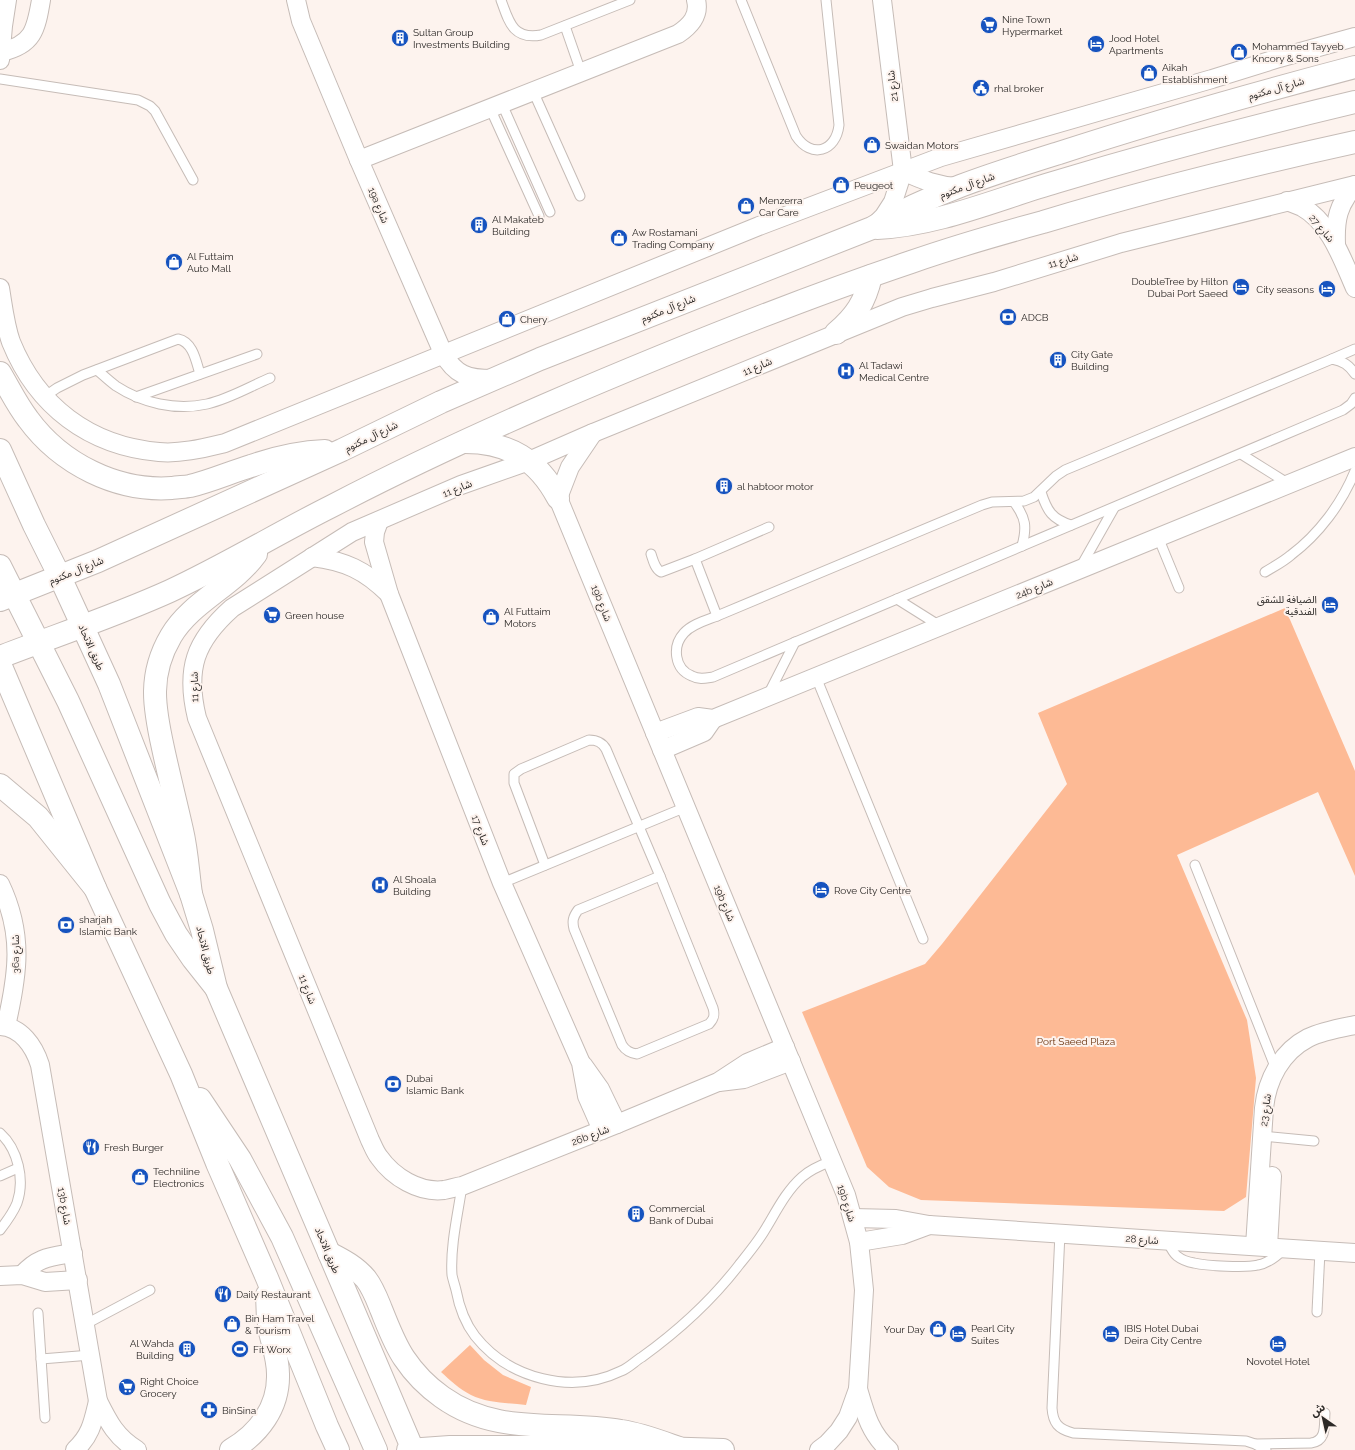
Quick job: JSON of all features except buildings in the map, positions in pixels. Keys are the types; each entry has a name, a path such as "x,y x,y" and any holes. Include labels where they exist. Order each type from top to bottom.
{"main road":[{"name":"شارع آل مكتوم","path":"7,597 98,561 342,450 492,379 872,228 914,205 1034,161 1111,136 1355,67"},
{"path":"872,228 914,224 935,220 1054,182 1153,153 1355,102"},
{"path":"0,657 82,625 121,612 170,591 397,473 544,406 727,329 912,261 1080,211 1249,166 1355,142"},
{"path":"836,333 849,322 860,308 867,293 871,276"},
{"path":"0,372 28,420 49,442 73,462 99,476 128,486 158,489 189,486 281,457 311,452 342,450"},
{"path":"464,442 481,442 498,445 514,451 542,472 558,498"},
{"name":"طريق الاتحاد","path":"0,450 112,691 190,894 202,930 216,988 413,1450"},
{"path":"190,894 183,832 168,776 156,719 154,697 156,675 161,658 171,636 183,620 251,560 265,541"},
{"path":"0,566 7,597 38,642 68,701 160,904 176,934 216,988"},
{"path":"0,664 95,888 181,1074 338,1450"},
{"path":"0,785 38,817 95,888"},
{"path":"181,1074 211,1113 240,1159 282,1237 376,1450"},
{"path":"330,1253 354,1268 367,1280 376,1295 391,1334 404,1358 421,1380 442,1397 466,1411 493,1420 520,1425 620,1431 644,1436 676,1449"},
{"path":"231,1450 247,1439 262,1425 272,1408 277,1391 278,1373 276,1355 270,1330 267,1304 267,1278"},
{"path":"408,1450 450,1447 723,1450"}],"street":[{"path":"0,56 7,0"},
{"path":"0,56 25,43 33,33 41,0"},
{"name":"19a شارع","path":"296,0 301,21 359,160 443,353 449,364 461,374 476,379 492,379"},
{"path":"359,160 678,34 688,27 695,17 697,5 696,0"},
{"name":"شارع 21","path":"872,228 884,216 893,202 903,171 882,0"},
{"path":"0,288 11,340 24,370 44,397 72,423 96,436 127,447 160,452 193,450 225,443 443,353 759,226 941,157 1355,37"},
{"path":"903,171 929,183 958,188"},
{"name":"شارع 11","path":"462,1186 443,1190 423,1188 404,1181 390,1170 378,1156 197,718 192,698 192,678 196,657 204,638 217,622 232,608 352,532 461,485 529,461 593,433 895,310 1121,244 1355,185"},
{"name":"شارع 27","path":"1336,244 1335,228 1338,212 1345,197 1355,185"},
{"name":"شارع 27","path":"1287,201 1303,208 1316,218 1336,244 1355,288"},
{"path":"558,498 570,467 593,433"},
{"name":"24b شارع","path":"655,733 698,717 713,719 1355,457"},
{"name":"19b شارع","path":"558,498 846,1194 853,1218 859,1242 864,1290 858,1389 848,1417 839,1431 827,1444 818,1450"},
{"name":"شارع 17","path":"379,521 375,532 374,542 389,594 502,883 581,1063 587,1096 609,1127"},
{"name":"شارع 17","path":"312,557 333,560 353,566 378,583 389,594"},
{"name":"24b شارع","path":"662,750 704,732 713,719"},
{"name":"36a شارع","path":"0,884 8,900 16,932 17,966 13,998 3,1026"},
{"name":"شارع 23","path":"1269,1247 1268,1137 1265,1095 1270,1082 1284,1057 1307,1038 1355,1024"},
{"name":"13b شارع","path":"3,1026 18,1032 28,1041 36,1052 40,1065 86,1324 98,1401 115,1432 126,1444 137,1450"},
{"name":"شارع 23","path":"1268,1137 1277,1098 1286,1075 1293,1065 1313,1049 1355,1028"},
{"name":"26b شارع","path":"462,1186 718,1082 747,1063 788,1054"},
{"name":"شارع 28","path":"853,1218 896,1219 929,1225 1355,1253"},
{"name":"شارع 28","path":"859,1242 902,1235 929,1225"},
{"path":"22,1275 30,1266 40,1259 73,1253"},
{"path":"0,1276 22,1275 45,1282 78,1280"},
{"name":"19b شارع","path":"858,1389 867,1420 875,1434 889,1450"},
{"name":"13b شارع","path":"75,1450 84,1442 90,1430 98,1401"}],"lane":[{"path":"501,0 509,21 515,29 522,35 532,37 565,26 630,0"},
{"path":"741,0 796,136 801,144 808,149 817,150 826,148 833,143 838,134 839,126 826,0"},
{"path":"565,26 581,72"},
{"path":"0,79 138,100 144,103 155,111 193,180"},
{"path":"533,91 580,196"},
{"path":"496,106 550,212"},
{"path":"496,106 539,216"},
{"path":"44,397 70,381 178,339 184,340 189,344 200,374"},
{"path":"1355,348 1066,470 1056,476 1041,492 1034,497 1024,501 992,502 982,505 695,626 686,631 679,640 676,650 678,661 683,670 692,676 703,679 713,677 1343,410 1351,404 1355,398"},
{"path":"136,397 257,354"},
{"path":"1332,359 1342,361 1350,367 1355,374"},
{"path":"97,370 115,385 136,397 159,404 183,407 207,404 230,397 270,378"},
{"path":"1241,454 1289,484"},
{"path":"1265,572 1291,555 1314,534 1334,510 1350,484 1355,470"},
{"path":"1041,492 1044,503 1050,514 1060,522 1072,525"},
{"path":"1014,502 1021,511 1025,523 1025,534 1022,546"},
{"path":"1079,570 1114,508"},
{"path":"651,554 655,565 661,572 768,527"},
{"path":"1158,537 1178,588"},
{"path":"695,559 717,616"},
{"path":"897,599 940,626"},
{"path":"767,697 795,642"},
{"path":"816,677 923,939"},
{"path":"545,865 514,784 514,774 516,771 589,740 599,741 606,749 640,826 713,1008 714,1014 713,1020 709,1024 637,1054 631,1053 622,1045 572,922 578,910 660,876"},
{"path":"502,883 686,807"},
{"path":"1195,866 1276,1069"},
{"path":"0,1133 6,1138 15,1152 20,1186 17,1202 10,1218 0,1230"},
{"path":"1268,1137 1314,1141"},
{"path":"462,1186 454,1243 452,1276 460,1307 475,1336 498,1359 527,1375 558,1382 591,1381 622,1371 654,1348 684,1323 712,1296 738,1266 762,1235 791,1188 816,1166 832,1161"},
{"path":"0,1176 18,1168"},
{"path":"1060,1233 1052,1417 1057,1425 1064,1431 1073,1433 1236,1440 1255,1444 1311,1443 1319,1441 1323,1437 1325,1413"},
{"path":"1167,1240 1177,1256 1185,1261 1250,1267 1260,1265 1277,1256 1269,1247"},
{"path":"1317,1312 1320,1251"},
{"path":"86,1324 150,1290"},
{"path":"38,1313 45,1418"},
{"path":"41,1359 91,1356"},
{"path":"1255,1444 1266,1450"}],"green space":[{"name":"Port Saeed Plaza","path":"1285,608 1355,771 1355,876 1318,792 1177,855 1247,1020 1256,1078 1246,1197 1224,1211 921,1200 889,1187 867,1167 802,1012 925,964 942,944 1067,784 1038,713"},
{"path":"470,1345 484,1360 503,1375 531,1387 526,1405 477,1398 463,1390 441,1372"}],"place":[{"name":"Nine Town Hypermarket","path":"989,25"},
{"name":"Sultan Group Investments Building","path":"400,38"},
{"name":"Jood Hotel Apartments","path":"1096,44"},
{"name":"Mohammed Tayyeb Kncory & Sons","path":"1239,52"},
{"name":"Aikah Establishment","path":"1149,73"},
{"name":"rhal broker","path":"981,88"},
{"name":"Swaidan Motors","path":"872,145"},
{"name":"Peugeot","path":"841,185"},
{"name":"Menzerra Car Care","path":"746,206"},
{"name":"Al Makateb Building","path":"479,225"},
{"name":"Aw Rostamani Trading Company","path":"619,238"},
{"name":"Al Futtaim Auto Mall","path":"174,262"},
{"name":"DoubleTree by Hilton Dubai Port Saeed","path":"1241,287"},
{"name":"City seasons","path":"1327,289"},
{"name":"ADCB","path":"1008,317"},
{"name":"Chery","path":"507,319"},
{"name":"City Gate Building","path":"1058,360"},
{"name":"Al Tadawi Medical Centre","path":"846,371"},
{"name":"al habtoor motor","path":"724,486"},
{"name":"الضيافة للشقق الفندقية","path":"1330,605"},
{"name":"Green house","path":"272,615"},
{"name":"Al Futtaim Motors","path":"491,617"},
{"name":"Al Shoala Building","path":"380,885"},
{"name":"Rove City Centre","path":"821,890"},
{"name":"sharjah Islamic Bank","path":"66,925"},
{"name":"Dubai Islamic Bank","path":"393,1084"},
{"name":"Fresh Burger","path":"91,1147"},
{"name":"Techniline Electronics","path":"140,1177"},
{"name":"Commercial Bank of Dubai","path":"636,1214"},
{"name":"Daily Restaurant","path":"223,1294"},
{"name":"Bin Ham Travel & Tourism","path":"232,1324"},
{"name":"Your Day","path":"938,1329"},
{"name":"Pearl City Suites","path":"958,1334"},
{"name":"IBIS Hotel Dubai Deira City Centre","path":"1111,1334"},
{"name":"Novotel Hotel","path":"1278,1344"},
{"name":"Al Wahda Building","path":"187,1349"},
{"name":"Fit Worx","path":"240,1349"},
{"name":"Right Choice Grocery","path":"127,1387"},
{"name":"BinSina","path":"209,1410"}]}
